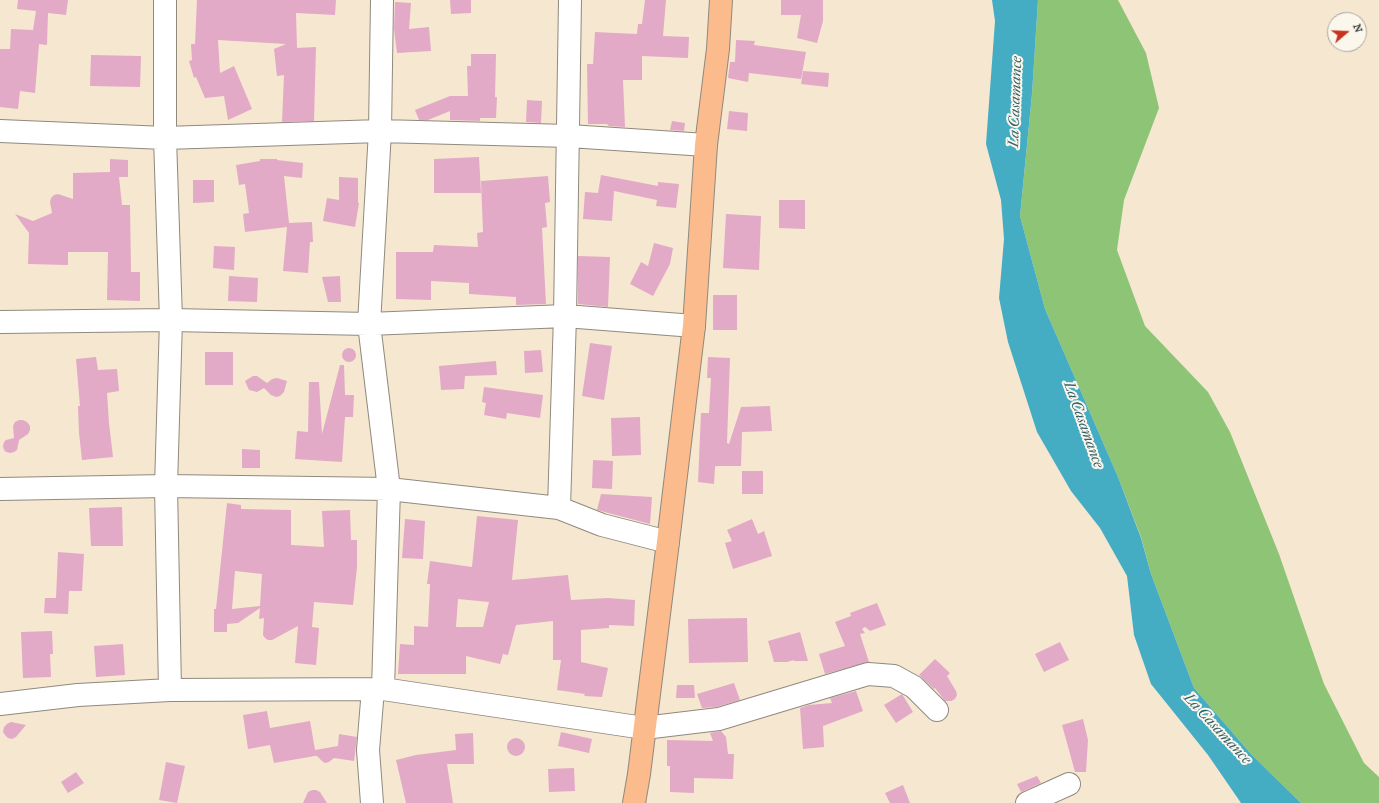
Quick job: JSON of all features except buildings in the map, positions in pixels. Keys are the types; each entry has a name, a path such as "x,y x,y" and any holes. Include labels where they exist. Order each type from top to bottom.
{"main road":[{"path":"634,803 639,774 694,326 706,145 718,49 722,0"}],"street":[{"path":"165,0 165,138 171,320 166,486 170,690"},
{"path":"372,803 368,750 378,689 389,489 369,324 380,131 382,0"},
{"path":"559,508 569,136 570,0"},
{"path":"0,131 165,138 380,131 569,136 706,145"},
{"path":"0,322 171,320 369,324 565,316 694,326"},
{"path":"0,489 166,486 389,489 559,508 602,525 668,542"},
{"path":"0,704 78,695 170,690 378,689 644,728 719,719 868,674 894,676 914,686 937,710"},
{"path":"1027,803 1069,784"}],"green space":[{"path":"1038,0 1118,0 1146,53 1159,108 1124,200 1117,250 1145,326 1208,392 1230,432 1279,554 1324,684 1364,763 1379,777 1379,803 1301,803 1251,754 1194,688 1151,574 1141,537 1118,477 1045,309 1020,216 1032,94"}],"water":[{"name":"La Casamance","path":"992,0 1038,0 1032,94 1020,216 1045,309 1118,477 1141,538 1151,574 1194,688 1251,754 1301,803 1241,803 1208,755 1151,684 1134,635 1127,576 1100,528 1071,491 1037,432 1008,342 999,298 1004,239 1001,200 986,144 995,21"}]}
